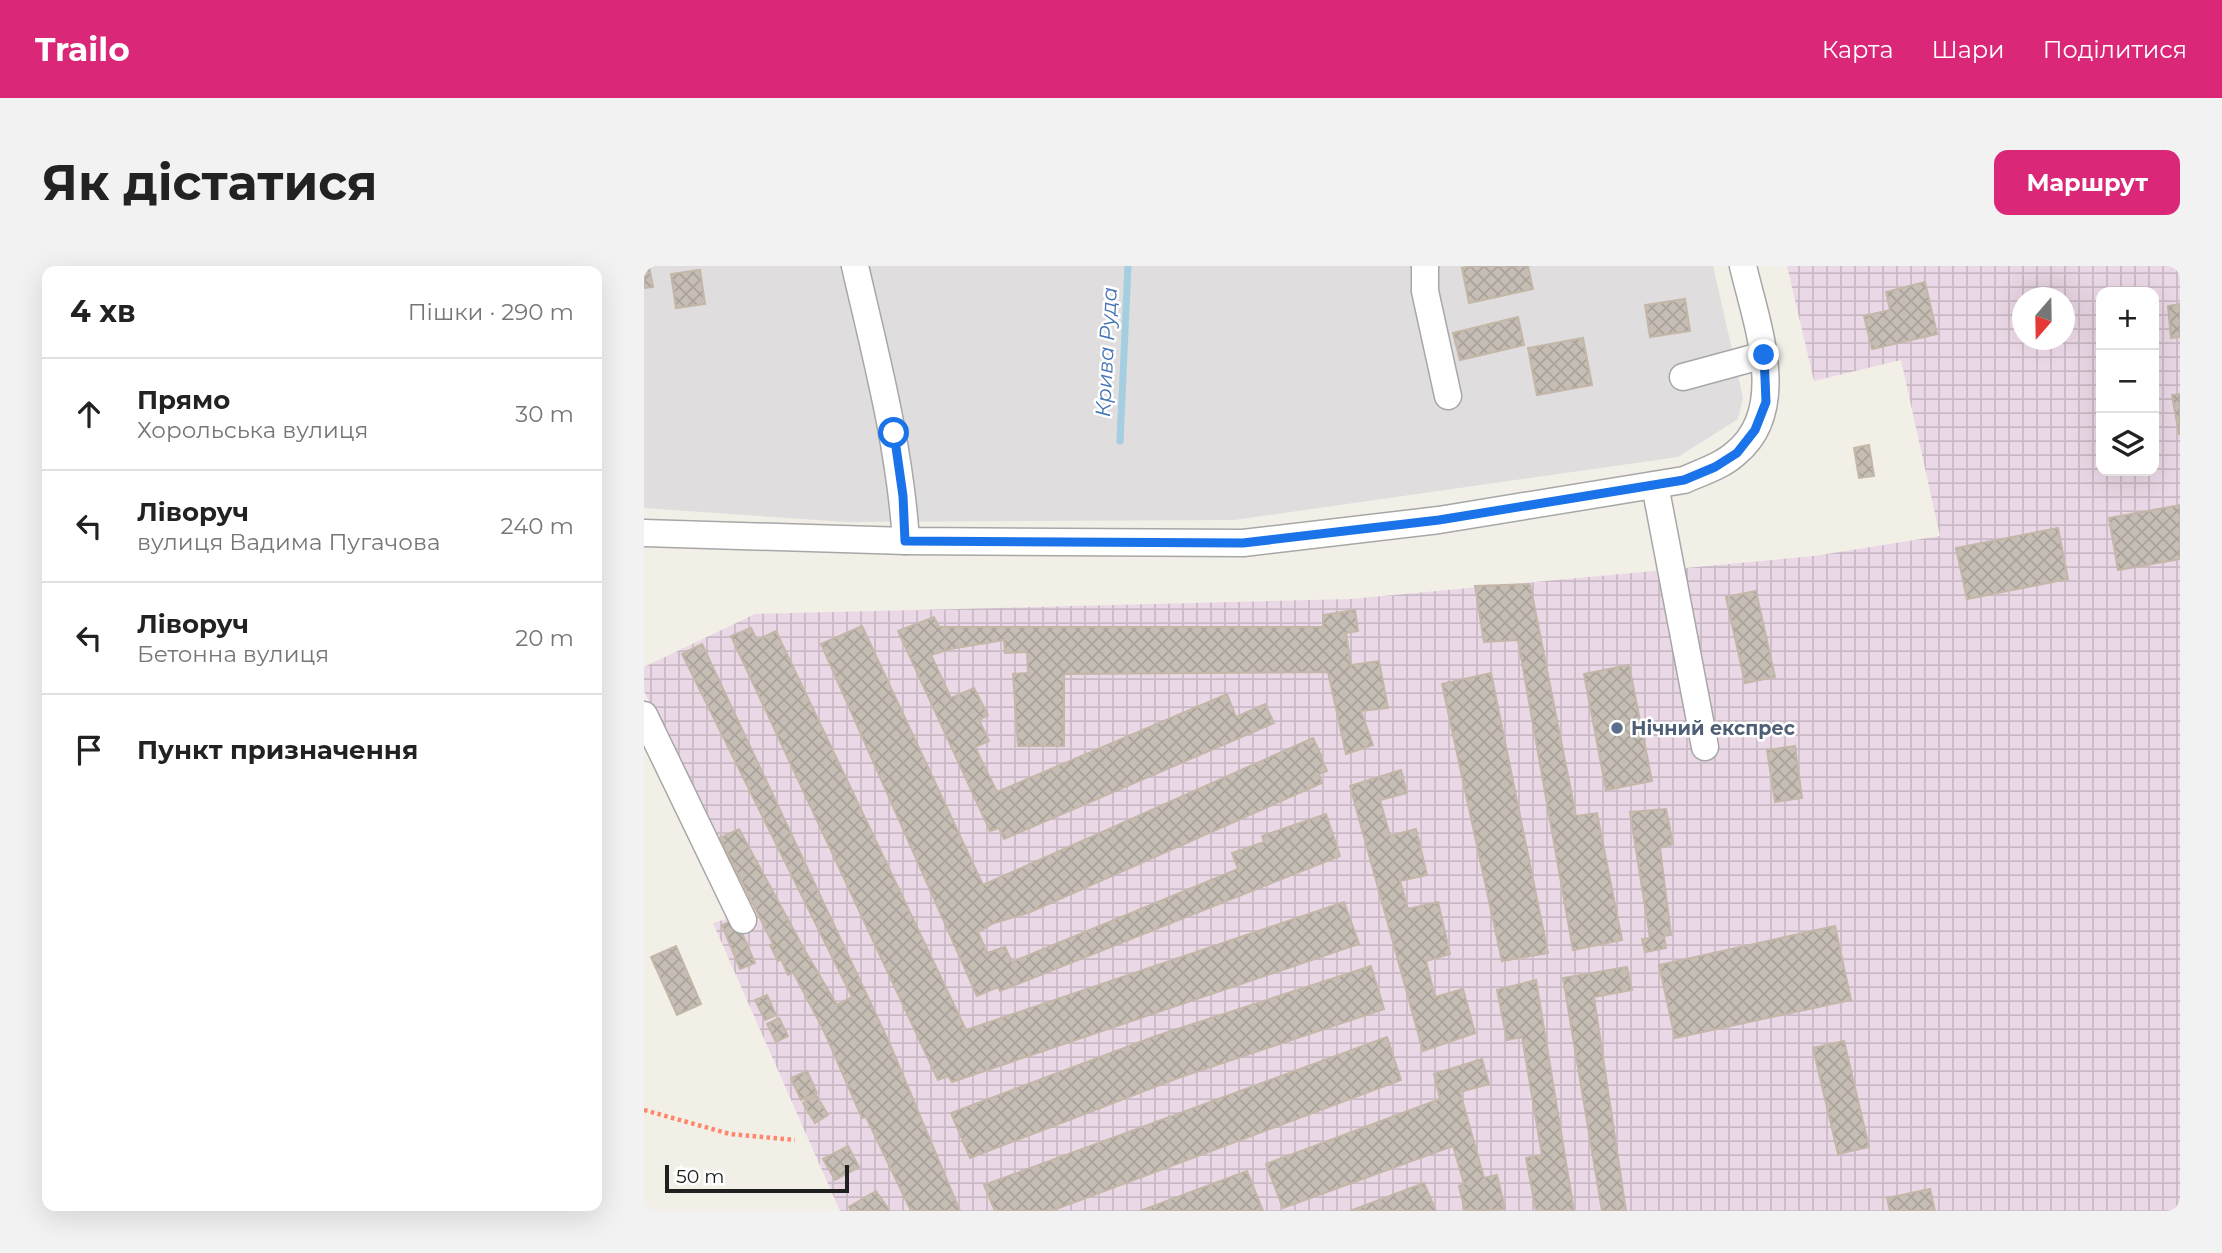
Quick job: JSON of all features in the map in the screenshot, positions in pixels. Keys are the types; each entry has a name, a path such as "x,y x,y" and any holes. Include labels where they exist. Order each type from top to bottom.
{"street":[{"path":"855,266 894,433 903,496 905,541"},
{"path":"1425,266 1425,291 1448,396"},
{"path":"644,533 905,541 1243,543 1439,520 1684,480 1715,467 1737,453 1755,430 1766,402 1764,355 1743,266"},
{"path":"1683,377 1764,355"},
{"path":"1655,485 1705,747"},
{"path":"644,715 743,920"}],"path":[{"path":"644,1110 730,1134 795,1140"}],"shaded area":[{"path":"644,266 1713,266 1743,398 1738,419 1678,457 1234,520 846,522 644,508"},
{"path":"1787,266 2180,266 2180,1211 840,1211 713,923 749,912 644,691 644,667 755,614 1351,599 1814,556 1940,536 1901,360 1814,381"}],"building":[{"path":"644,266 649,266 653,287 644,288"},
{"path":"1528,266 1533,289 1469,303 1462,268"},
{"path":"700,270 705,304 676,308 671,274"},
{"path":"1925,282 1937,334 1872,349 1864,316 1890,310 1886,292"},
{"path":"1685,299 1690,331 1650,337 1645,305"},
{"path":"2180,304 2180,337 2171,338 2168,306"},
{"path":"1518,317 1524,345 1460,360 1453,333"},
{"path":"1583,338 1592,385 1537,395 1528,348"},
{"path":"2180,394 2180,434 2179,434 2172,395"},
{"path":"1869,445 1874,476 1859,478 1854,448"},
{"path":"2180,505 2180,559 2118,570 2109,518"},
{"path":"2058,528 2068,579 1967,599 1956,548"},
{"path":"1530,584 1576,816 1597,813 1622,940 1573,950 1518,640 1484,642 1475,586"},
{"path":"1756,591 1775,677 1745,683 1726,597"},
{"path":"1355,610 1358,631 1346,633 1351,665 1379,661 1388,708 1361,711 1373,745 1346,754 1328,672 1064,674 1064,746 1018,746 1013,674 1028,673 1027,652 1005,653 1004,640 931,655 951,698 974,688 988,715 979,720 989,741 975,747 997,792 1227,694 1236,717 1265,704 1274,723 1004,839 999,828 990,831 898,631 934,617 939,627 1323,627 1323,615"},
{"path":"862,626 983,885 1313,738 1322,757 1327,771 1319,774 1322,783 1028,913 994,923 978,932 987,953 1005,947 1012,962 1238,869 1232,853 1264,842 1262,836 1326,814 1340,856 1000,991 998,987 977,996 821,644"},
{"path":"751,628 757,640 776,631 966,1030 1344,902 1359,944 952,1082 948,1076 938,1080 731,636"},
{"path":"702,644 889,1042 960,1211 911,1211 866,1117 862,1118 823,1029 793,972 788,975 781,959 778,961 770,945 773,944 720,838 739,829 837,1005 852,997 682,654"},
{"path":"1629,665 1652,781 1606,790 1584,674"},
{"path":"1491,673 1548,953 1502,961 1442,684"},
{"path":"1795,746 1802,798 1775,802 1767,750"},
{"path":"1401,770 1407,793 1380,800 1390,836 1416,829 1427,875 1400,881 1408,909 1438,902 1450,954 1426,961 1435,997 1463,989 1475,1033 1423,1051 1350,786"},
{"path":"1666,809 1673,844 1660,848 1671,935 1664,936 1666,948 1645,952 1642,939 1650,938 1630,812"},
{"path":"736,919 755,963 740,969 722,925"},
{"path":"1835,926 1851,1000 1675,1038 1659,965"},
{"path":"676,946 701,1004 677,1015 651,957"},
{"path":"1371,966 1384,1009 1178,1078 970,1158 951,1113 1156,1036"},
{"path":"1627,967 1632,990 1594,997 1626,1211 1602,1211 1563,978"},
{"path":"1536,980 1574,1211 1536,1211 1526,1158 1542,1155 1522,1037 1507,1040 1497,990"},
{"path":"767,995 776,1015 765,1020 755,1000"},
{"path":"779,1018 788,1036 776,1042 767,1024"},
{"path":"1387,1037 1401,1080 1051,1211 995,1211 984,1185"},
{"path":"1844,1041 1869,1147 1838,1154 1813,1048"},
{"path":"1482,1059 1489,1084 1460,1092 1484,1178 1497,1175 1505,1209 1465,1211 1459,1186 1464,1184 1453,1146 1283,1208 1266,1164 1440,1099 1434,1074"},
{"path":"807,1071 817,1093 801,1100 791,1078"},
{"path":"816,1095 828,1115 815,1123 803,1103"},
{"path":"848,1146 859,1167 835,1180 823,1159"},
{"path":"1247,1171 1263,1211 1140,1211"},
{"path":"1424,1183 1436,1211 1350,1211"},
{"path":"1930,1189 1935,1211 1890,1211 1887,1198"},
{"path":"876,1191 890,1211 851,1211 849,1207"}],"waterway":[{"name":"Крива Руда","path":"1120,441 1128,266"}],"place":[{"name":"Нічний експрес","path":"1617,728"}],"route":[{"path":"894,433 903,496 905,541 1243,543 1439,520 1684,480 1715,467 1737,453 1755,430 1766,402 1764,355"}]}
